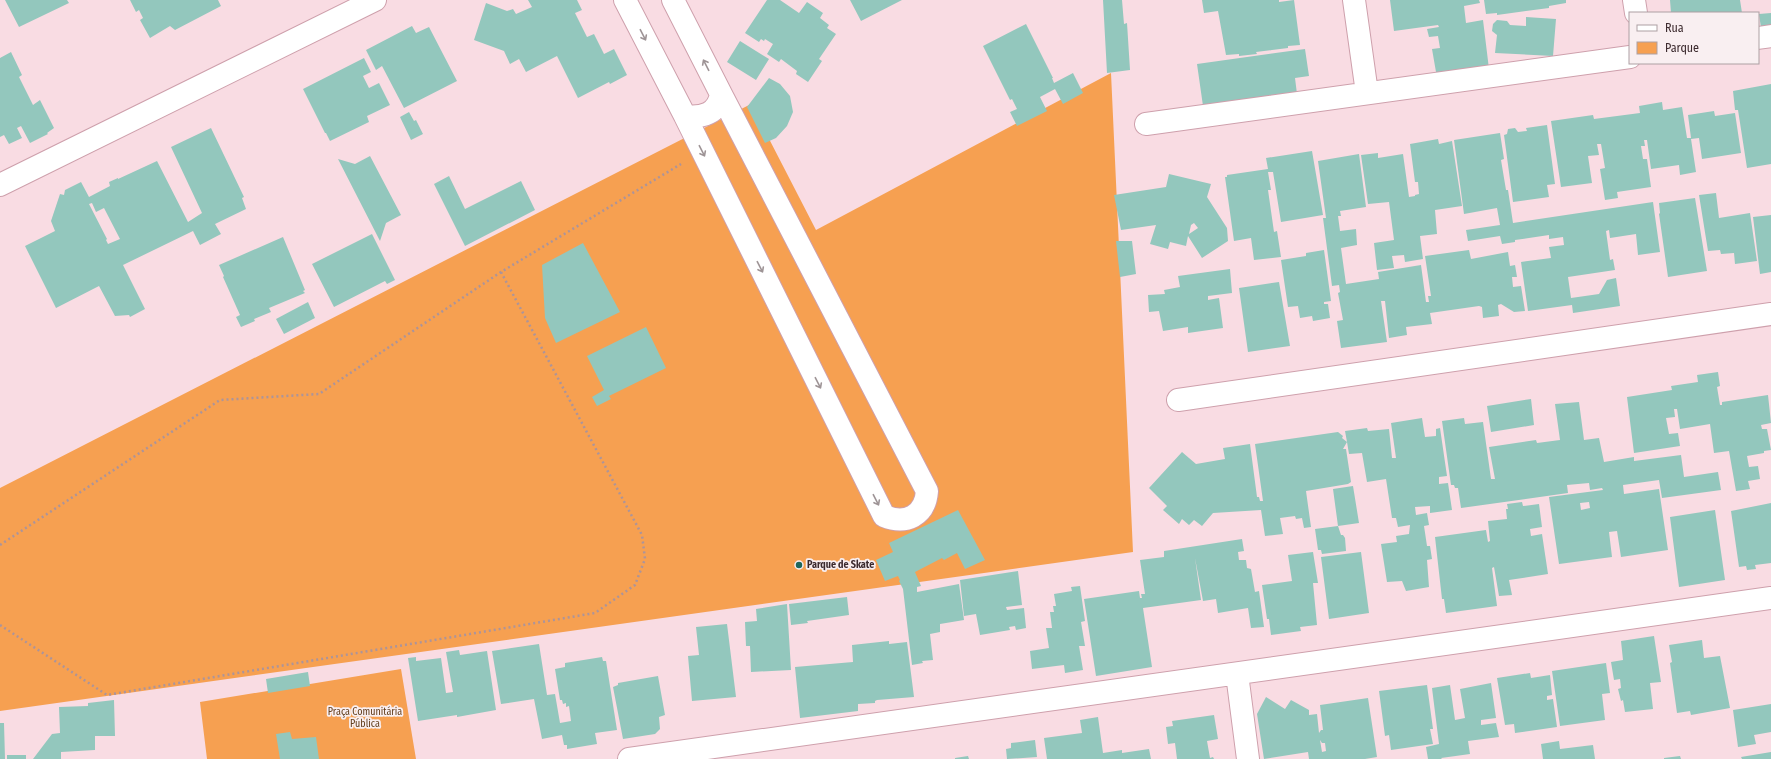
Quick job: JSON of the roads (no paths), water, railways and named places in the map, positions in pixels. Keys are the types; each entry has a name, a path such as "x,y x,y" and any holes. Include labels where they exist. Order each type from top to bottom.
{"street":[{"path":"0,185 375,0"},
{"path":"625,0 685,116 884,516 897,520 911,518 919,513 926,499 927,491 673,0"},
{"path":"1354,0 1367,93"},
{"path":"1634,0 1636,12"},
{"path":"1759,38 1771,36"},
{"path":"1146,124 1629,58"},
{"path":"685,116 698,117 712,112 720,103 721,94"},
{"path":"1178,400 1771,314"},
{"path":"629,759 1771,598"},
{"path":"1237,674 1248,759"}],"place":[{"name":"Parque de Skate","path":"799,565"}],"park label":[{"name":"Praça Comunitária Pública","path":"365,718"}]}
